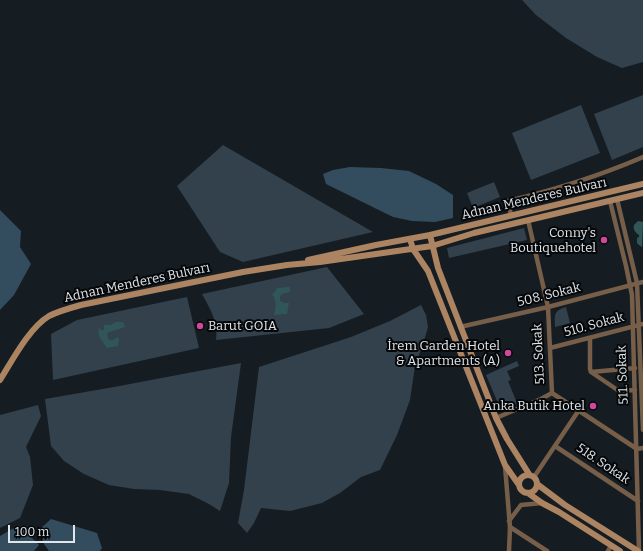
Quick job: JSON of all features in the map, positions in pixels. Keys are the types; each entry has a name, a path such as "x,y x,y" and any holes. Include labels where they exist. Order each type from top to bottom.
{"main road":[{"name":"Adnan Menderes Bulvarı","path":"287,265 369,246 430,235 643,184"},
{"name":"Adnan Menderes Bulvarı","path":"0,380 19,350 40,323 48,317 64,310 243,272 432,246 474,233 643,193"},
{"path":"430,235 438,268 496,418 506,439 537,484 565,505 639,551"},
{"path":"410,239 413,249 428,271 505,465 522,491 528,493 542,503 559,512 610,548 620,551"},
{"path":"519,485 521,477 524,475 532,476"},
{"path":"528,493 535,489 537,484"}],"street":[{"path":"511,215 508,201 595,176 643,157"},
{"name":"511. Sokak","path":"617,199 637,283 641,324 643,430"},
{"name":"511. Sokak","path":"610,201 632,295 638,501 641,510 639,551"},
{"name":"513. Sokak","path":"528,220 548,307 552,393"},
{"name":"508. Sokak","path":"460,327 548,307 643,282"},
{"name":"510. Sokak","path":"550,348 641,324"},
{"path":"590,338 591,372 619,391 635,390"},
{"path":"591,372 642,367"},
{"path":"634,374 642,374"},
{"path":"496,418 552,393 637,449 643,448"},
{"path":"532,476 555,446 579,410"},
{"name":"518. Sokak","path":"555,446 638,501"},
{"path":"505,465 510,527 509,551"},
{"path":"509,520 521,505 542,503"},
{"path":"510,527 547,551"}],"shaded area":[{"path":"522,0 643,0 643,62 622,68 597,57 566,38 536,15"},
{"path":"643,95 643,147 612,160 594,114"},
{"path":"581,105 600,153 531,180 512,133"},
{"path":"223,145 373,232 243,262 220,252 177,186"},
{"path":"350,167 409,171 436,184 453,195 453,218 435,222 412,221 393,217 326,184 323,174 333,170"},
{"path":"494,182 500,197 473,208 467,193"},
{"path":"0,210 21,231 20,247 31,264 14,295 0,310"},
{"path":"638,221 643,222 642,247 637,243 637,238 639,235 635,232 634,228 634,225"},
{"path":"524,228 527,240 449,258 447,248"},
{"path":"327,267 364,314 329,328 216,340 217,333 215,321 202,294"},
{"path":"290,287 290,292 280,296 280,301 289,303 287,314 274,315 276,304 272,294 277,288"},
{"path":"187,297 199,348 53,380 51,334 77,320"},
{"path":"421,305 426,315 428,327 415,366 410,400 397,435 380,470 361,477 340,493 322,503 290,511 261,508 254,523 247,533 238,523 244,490 259,367 351,337 390,321"},
{"path":"566,307 570,323 555,327 557,312"},
{"path":"116,322 123,322 125,327 107,333 108,339 110,340 119,338 118,346 107,348 99,336 99,328 104,330 104,325 110,325"},
{"path":"517,361 519,366 507,371 511,380 508,381 517,403 506,409 500,408 486,375"},
{"path":"241,363 231,437 229,483 220,511 189,494 109,485 84,474 64,461 51,446 45,399"},
{"path":"38,405 41,416 26,447 30,457 33,485 20,518 0,528 0,415"},
{"path":"51,519 97,533 102,548 100,551 49,551 44,544 39,530"},
{"path":"19,525 39,545 34,551 0,551 0,536"}],"place":[{"name":"Conny's Boutiquehotel","path":"604,240"},
{"name":"Barut GOIA","path":"200,326"},
{"name":"İrem Garden Hotel & Apartments (A)","path":"508,353"},
{"name":"Anka Butik Hotel","path":"593,406"}]}
